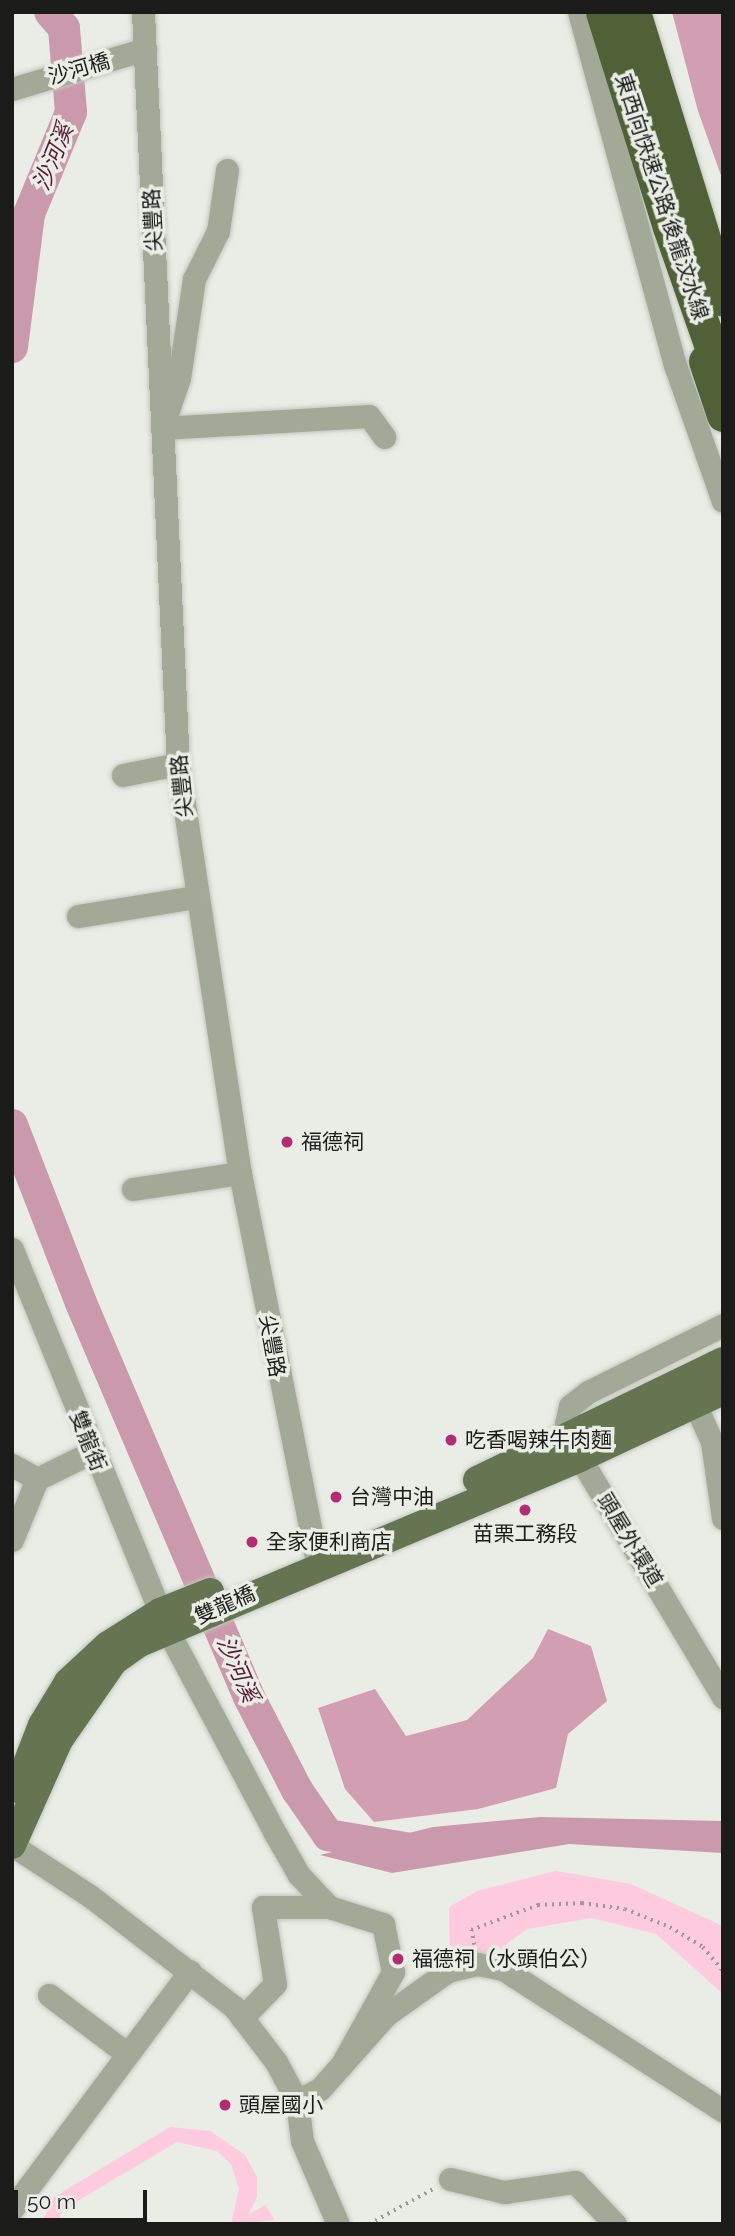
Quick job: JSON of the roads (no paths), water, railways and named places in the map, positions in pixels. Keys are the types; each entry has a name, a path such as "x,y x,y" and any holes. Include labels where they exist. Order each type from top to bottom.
{"highway":[{"name":"東西向快速公路 後龍汶水線","path":"602,12 669,227 723,381"},
{"name":"東西向快速公路 後龍汶水線","path":"634,12 723,300"},
{"path":"645,52 682,132 723,240"},
{"path":"669,227 682,297 723,415"}],"main road":[{"path":"576,1447 723,1361"},
{"path":"316,1558 576,1447 695,1404 723,1391"},
{"name":"雙龍橋","path":"164,1621 316,1558"},
{"path":"12,1798 42,1725 68,1682 108,1645 164,1621"},
{"path":"12,1845 58,1740 84,1700 114,1661 164,1621"}],"street":[{"name":"尖豐路","path":"143,12 178,764 195,897 240,1173 316,1558"},
{"path":"579,12 676,365 723,501"},
{"name":"沙河橋","path":"12,89 145,49"},
{"path":"227,170 218,231 194,279 179,379 162,428 369,416 384,437"},
{"path":"123,775 178,764"},
{"path":"78,916 195,897"},
{"path":"133,1189 240,1173"},
{"name":"雙龍街","path":"12,1249 92,1452 164,1621 299,1875 329,1907"},
{"path":"576,1447 566,1424 570,1406 588,1392 723,1325"},
{"path":"695,1404 712,1442 723,1518"},
{"name":"頭屋外環道","path":"576,1447 723,1697"},
{"path":"12,1540 37,1479 92,1452"},
{"path":"12,1465 37,1479"},
{"path":"12,1845 190,1971 242,2018 276,2062 296,2101 302,2141 338,2224"},
{"path":"242,2018 275,1984 263,1907 329,1907 383,1924 393,1972 341,2066"},
{"path":"296,2101 320,2089 386,2015 448,1971 477,1964 503,1969 723,2111"},
{"path":"12,2209 126,2053 190,1971"},
{"path":"49,1995 126,2053"},
{"path":"450,2179 505,2192 575,2182 615,2224"}],"waterway":[{"name":"沙河溪","path":"12,347 29,214 71,112 64,28 50,12"},
{"name":"沙河溪","path":"12,1125 81,1303 249,1697 297,1790 328,1835 411,1849"}],"place":[{"name":"福德祠","path":"287,1142"},
{"name":"吃香喝辣牛肉麵","path":"451,1440"},
{"name":"台灣中油","path":"336,1497"},
{"name":"苗栗工務段","path":"525,1510"},
{"name":"全家便利商店","path":"252,1542"},
{"name":"福德祠（水頭伯公）","path":"398,1959"},
{"name":"頭屋國小","path":"225,2105"}]}
